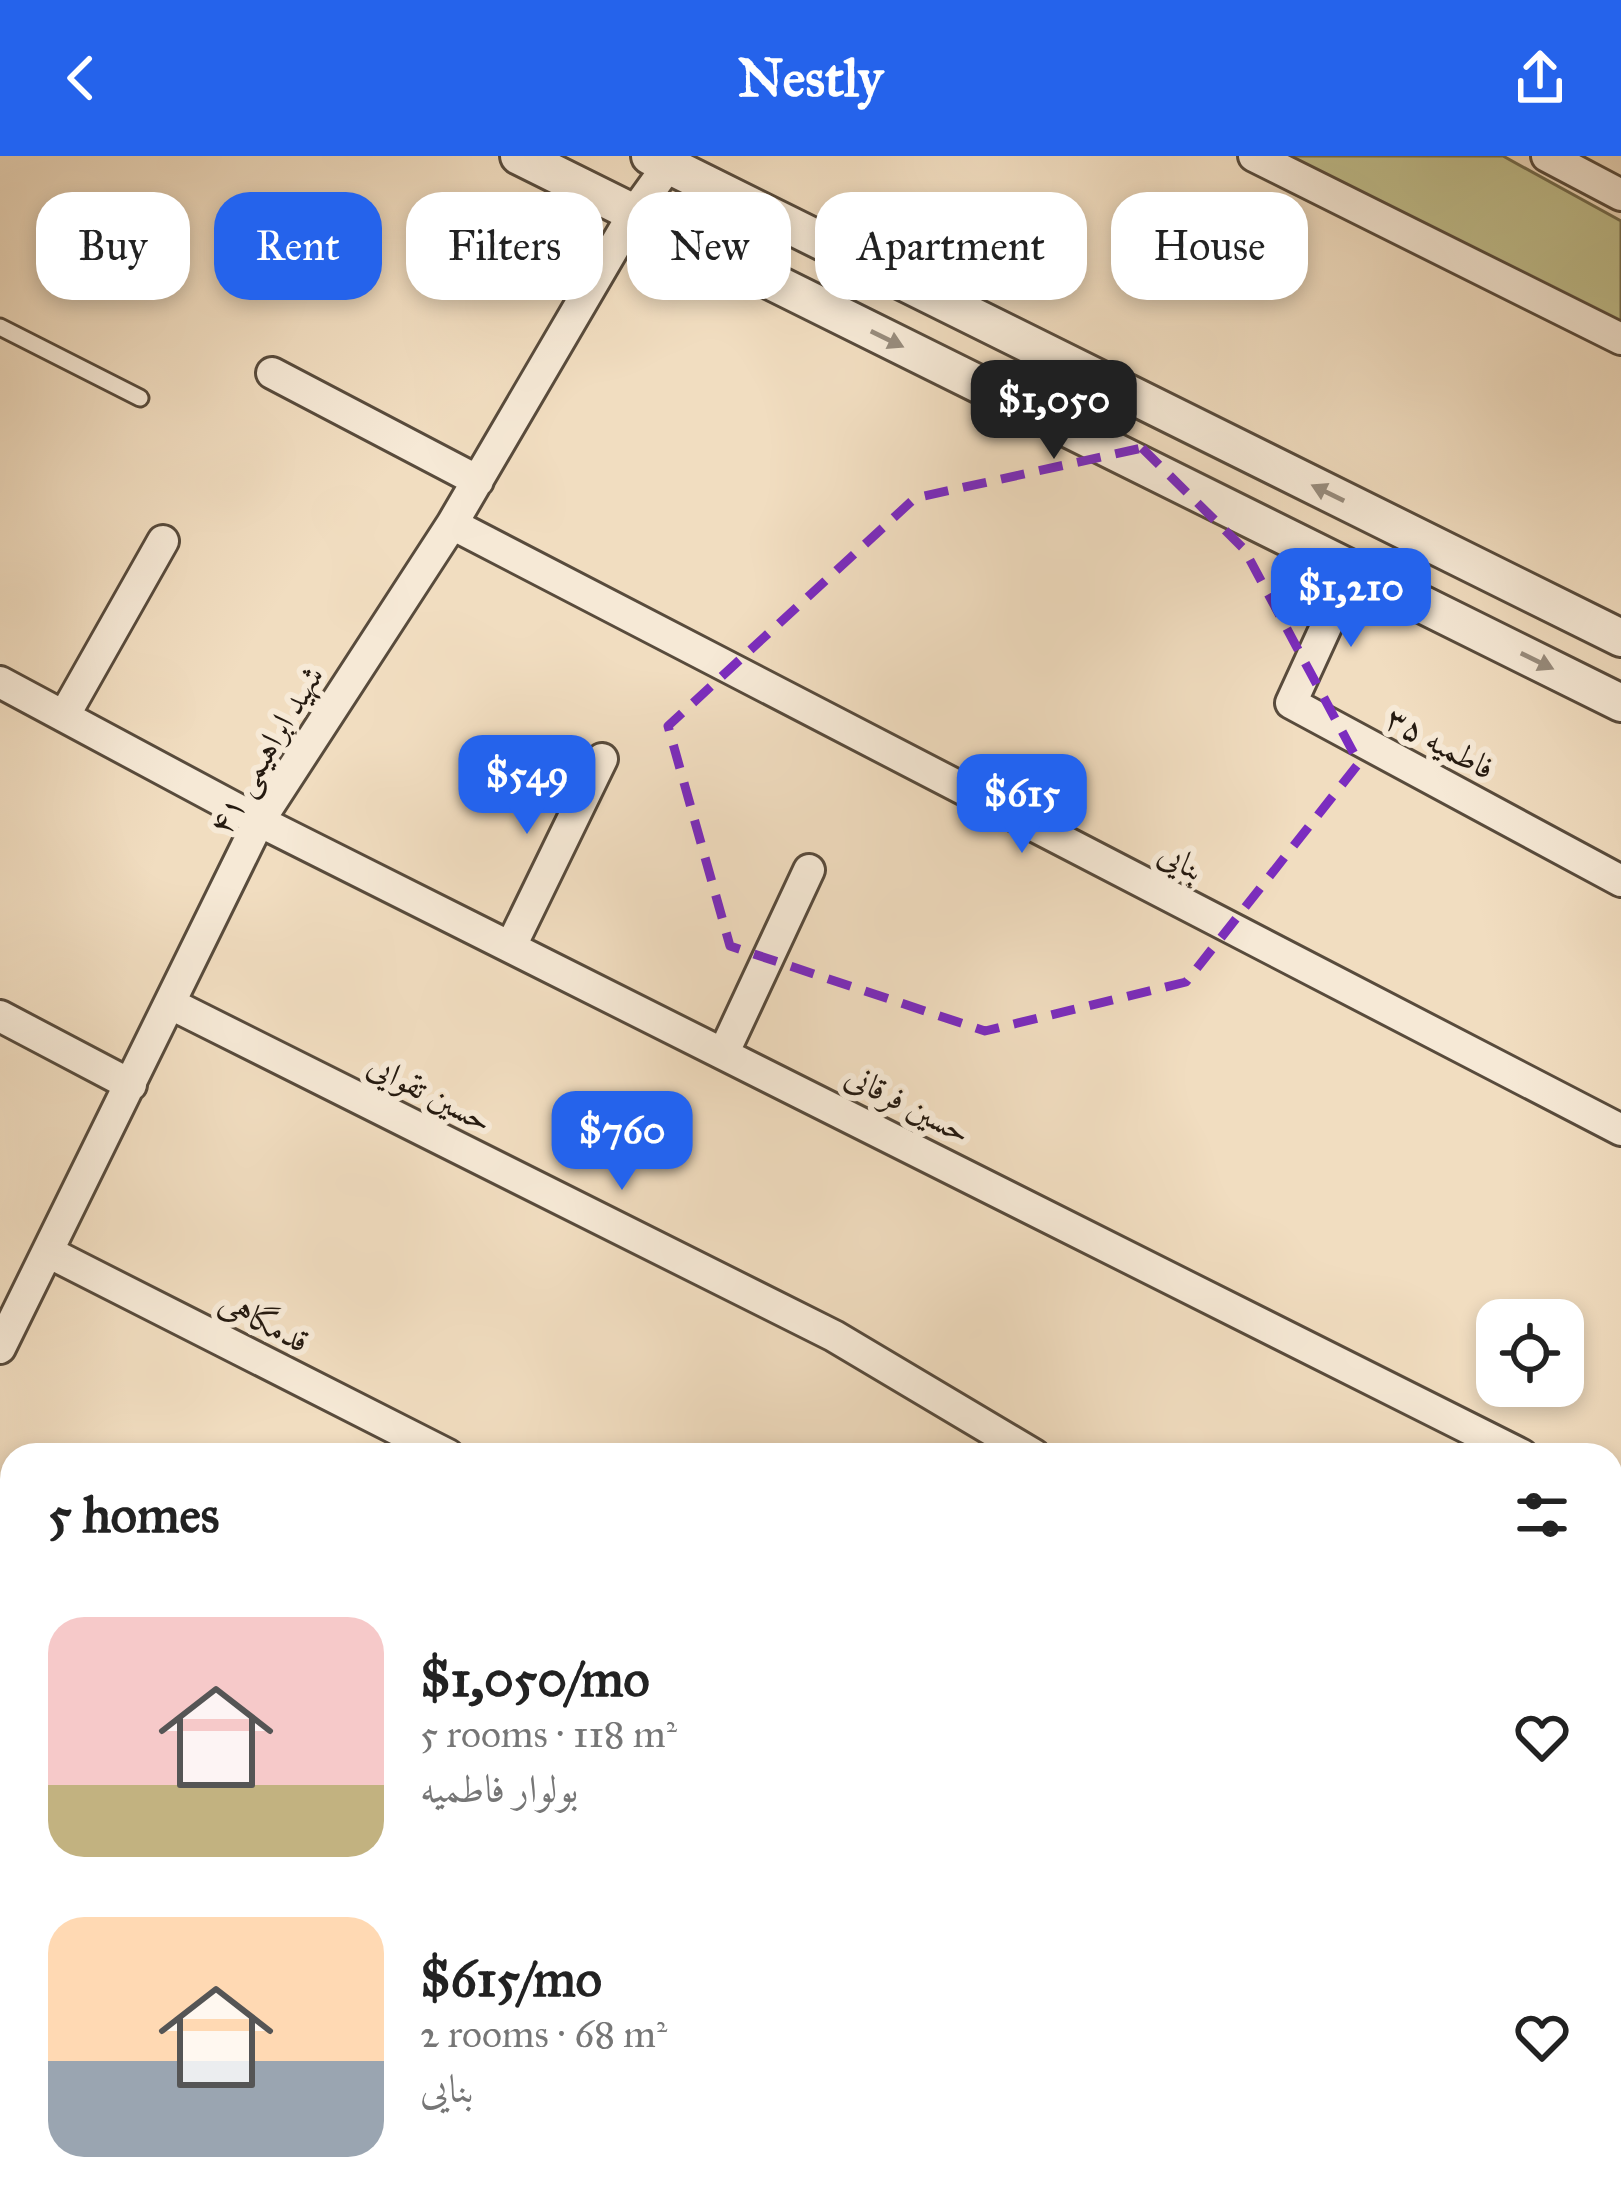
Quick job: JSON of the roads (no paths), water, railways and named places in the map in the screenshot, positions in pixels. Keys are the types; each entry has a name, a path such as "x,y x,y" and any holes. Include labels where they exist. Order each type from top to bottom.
{"street":[{"path":"519,156 627,210"},
{"path":"1254,156 1621,339"},
{"path":"1547,156 1621,195"},
{"path":"666,159 1621,638"},
{"name":"شهید ابراهیمی ۴۱","path":"646,192 666,159"},
{"name":"شهید ابراهیمی ۴۱","path":"0,1348 259,820 452,524 627,225"},
{"path":"791,291 1621,703"},
{"path":"272,373 478,481"},
{"name":"بنایی","path":"452,524 1621,1130"},
{"path":"64,716 163,542"},
{"name":"فاطمیه ۳۵","path":"1352,569 1291,703 1621,881"},
{"name":"حسین فرقانی","path":"0,682 259,820 1498,1443"},
{"path":"512,944 602,759"},
{"path":"724,1052 809,870"},
{"name":"حسین تقوایی","path":"172,1004 834,1336 1014,1443"},
{"path":"0,1016 131,1085"},
{"name":"قدمگاهی","path":"48,1252 424,1443"}],"lane":[{"path":"0,327 140,398"}]}
